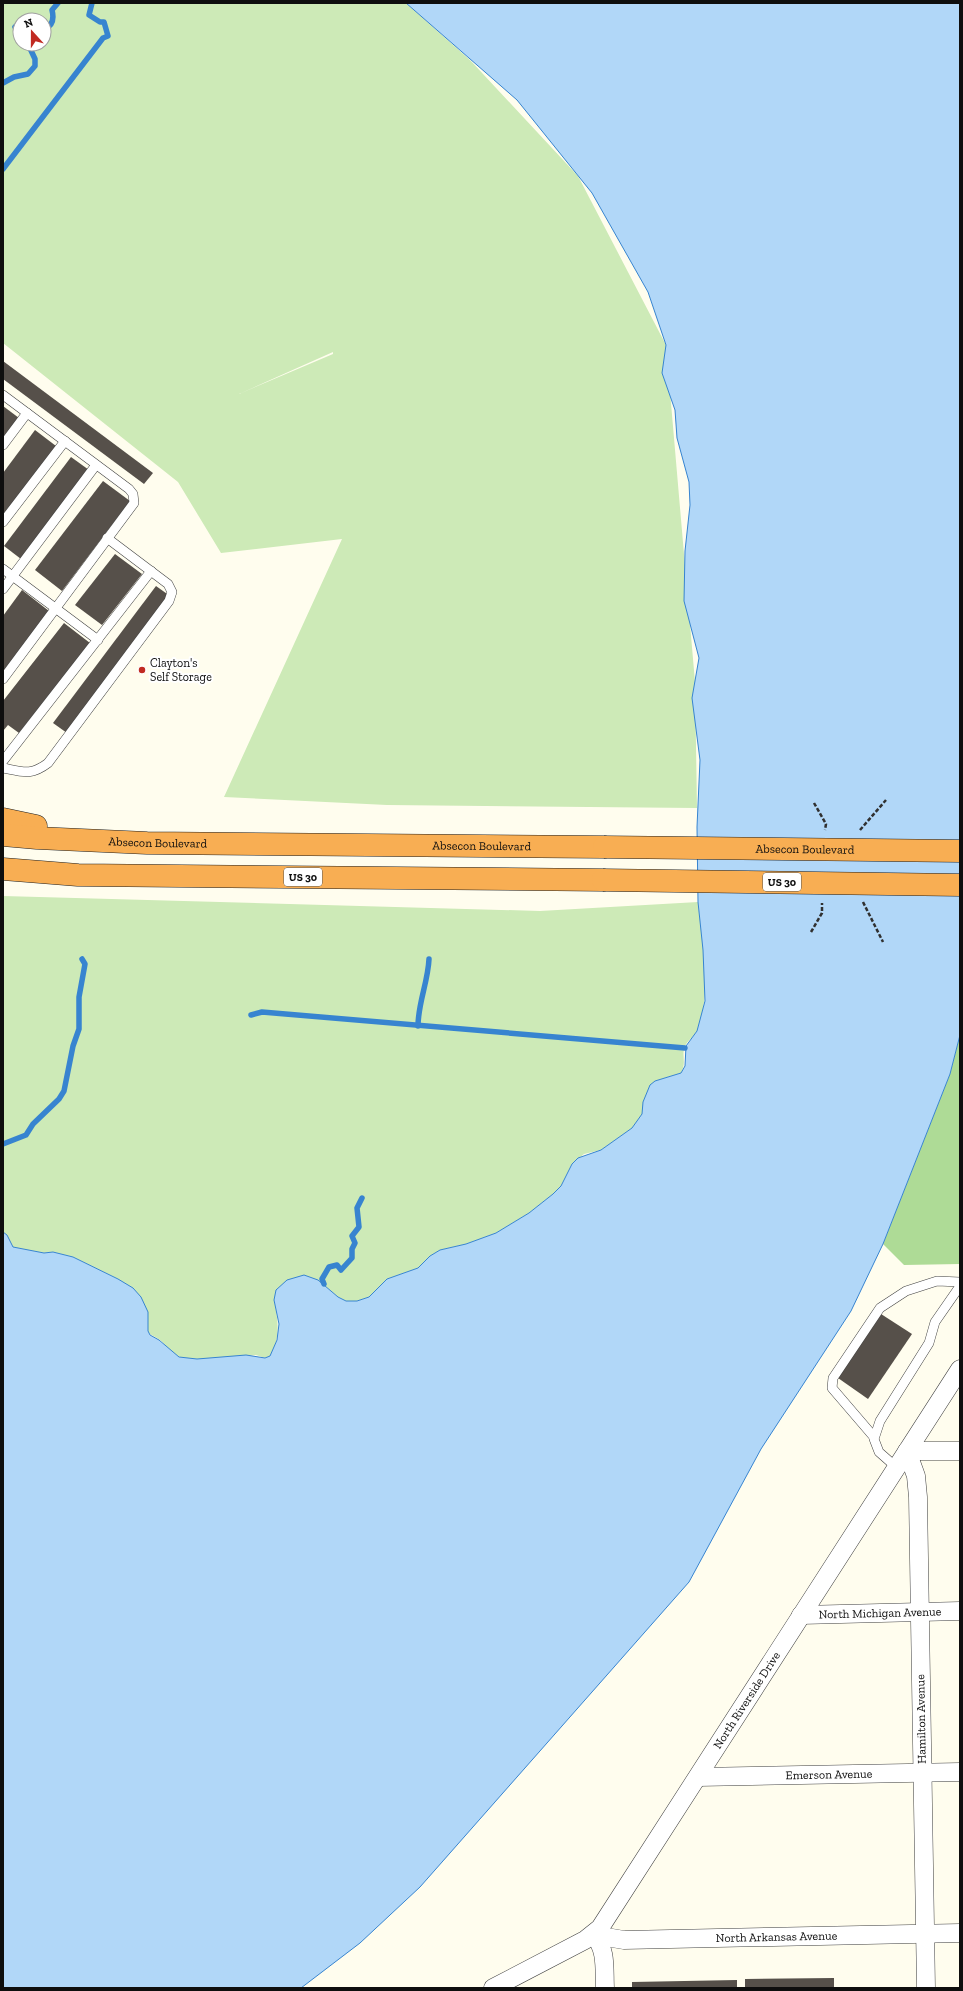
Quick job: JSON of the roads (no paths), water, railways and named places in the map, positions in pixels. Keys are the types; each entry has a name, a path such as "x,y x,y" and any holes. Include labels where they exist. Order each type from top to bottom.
{"highway":[{"path":"3,819 100,841"},
{"name":"Absecon Boulevard","path":"3,835 100,841 960,851"},
{"name":"US 30","path":"3,869 78,875 960,884"}],"street":[{"name":"North Riverside Drive","path":"493,1988 594,1935 606,1920 960,1369"},
{"path":"907,1451 960,1451"},
{"name":"Hamilton Avenue","path":"907,1451 916,1476 918,1497 926,1988"},
{"name":"North Michigan Avenue","path":"801,1615 960,1611"},
{"name":"Emerson Avenue","path":"698,1777 960,1772"},
{"name":"North Arkansas Avenue","path":"594,1935 624,1940 960,1933"},
{"path":"594,1935 601,1945 603,1952 605,1988"}],"lane":[{"path":"3,395 129,489 133,494 134,503 3,678"},
{"path":"3,445 27,413"},
{"path":"3,522 65,441"},
{"path":"3,589 96,465"},
{"path":"3,768 23,772 36,772 48,763 169,601 172,592 168,584 108,538"},
{"path":"3,569 98,640"},
{"path":"3,761 151,571"},
{"path":"896,1468 879,1452 874,1437 832,1388 834,1378 880,1308 906,1291 937,1281 960,1282"},
{"path":"874,1437 880,1421 929,1342 935,1322 960,1286"}],"water":[{"path":"406,3 960,3 960,1035 950,1074 883,1244 851,1311 761,1449 689,1582 420,1887 360,1943 301,1988 3,1988 3,1232 7,1235 13,1247 44,1253 53,1252 73,1257 133,1288 141,1297 148,1312 148,1331 150,1335 159,1340 179,1357 197,1359 246,1355 265,1358 270,1356 277,1340 279,1324 274,1300 276,1290 287,1280 304,1275 318,1280 338,1297 346,1301 357,1301 369,1297 387,1279 418,1268 430,1256 440,1250 466,1244 496,1233 529,1213 553,1194 561,1186 572,1164 578,1158 601,1150 632,1128 642,1114 643,1102 650,1085 655,1081 681,1073 685,1066 686,1046 697,1031 705,1001 703,950 698,902 697,827 700,760 692,698 699,658 684,601 685,551 690,505 689,482 677,438 675,410 662,373 666,345 648,292 592,193 517,100"}],"waterway":[{"path":"52,22 52,10 58,3"},
{"path":"3,169 103,38 108,36 104,22 100,22 89,15 92,3"},
{"path":"3,83 14,77 28,74 35,66 35,59 32,52"},
{"path":"3,1144 26,1135 33,1124 59,1099 64,1091 73,1046 79,1029 79,997 85,964 82,959"},
{"path":"418,1026 418,1017 427,976 429,959"},
{"path":"251,1015 262,1012 685,1048"},
{"path":"324,1284 322,1279 329,1267 337,1265 341,1270 352,1258 352,1249 355,1243 352,1236 359,1227 357,1208 362,1198"}],"place":[{"name":"Clayton's Self Storage","path":"142,670"}]}
